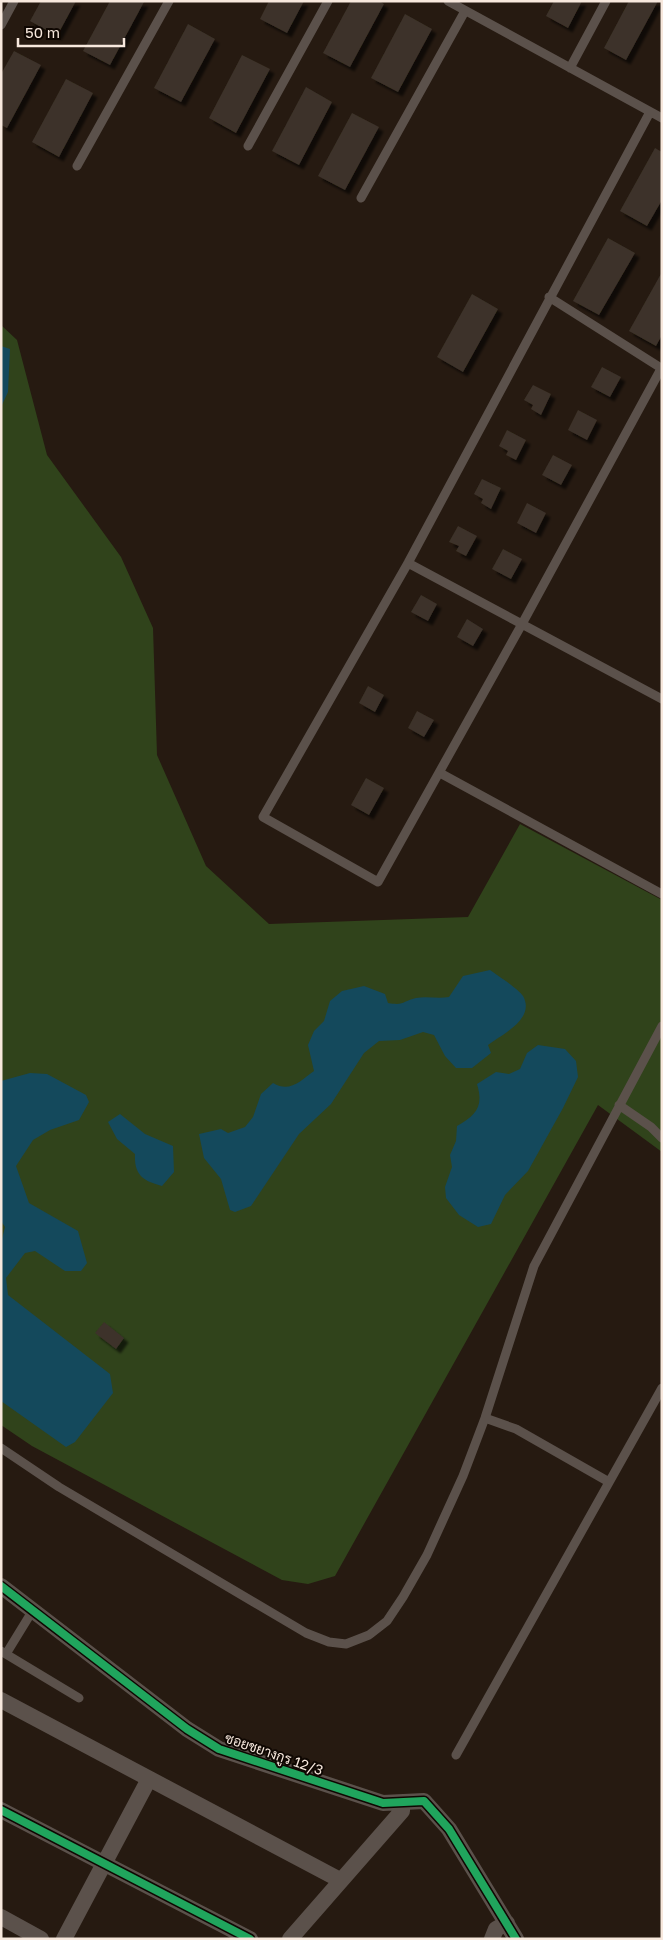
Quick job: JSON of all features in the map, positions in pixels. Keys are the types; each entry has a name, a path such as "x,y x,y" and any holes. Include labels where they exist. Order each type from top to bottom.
{"street":[{"name":"ซอยชยางกูร 12/3","path":"1,1586 187,1729 219,1750 383,1803 424,1802 449,1830 516,1939"},
{"path":"1,1700 340,1880"},
{"path":"64,1939 149,1779"},
{"path":"290,1939 402,1811 402,1803"},
{"path":"1,1810 250,1939"},
{"path":"1,1917 41,1939"},
{"path":"492,1939 496,1929 507,1923"}],"lane":[{"path":"1,25 14,1"},
{"path":"78,166 169,1"},
{"path":"248,146 328,1"},
{"path":"448,1 462,6 662,118"},
{"path":"570,68 606,1"},
{"path":"361,198 462,6"},
{"path":"549,297 661,368 440,773 378,882 264,816 408,563 549,297 650,112"},
{"path":"408,563 662,699"},
{"path":"440,773 662,894"},
{"path":"1,1448 59,1487 306,1633 329,1642 346,1644 369,1636 387,1621 427,1555 464,1476 486,1418 534,1266 662,1026"},
{"path":"619,1105 651,1127 662,1138"},
{"path":"456,1755 662,1388"},
{"path":"486,1418 516,1429 609,1482"},
{"path":"33,1610 4,1652 79,1698"}],"green space":[{"path":"1,325 17,340 47,455 121,557 153,628 157,755 206,866 269,924 468,917 520,824 662,900 662,1152 598,1105 335,1576 308,1584 282,1580 32,1446 1,1425"}],"water":[{"path":"1,346 10,349 8,392 1,407"},
{"path":"490,970 521,993 526,1004 525,1012 521,1019 488,1045 491,1053 472,1068 456,1068 445,1056 434,1035 423,1032 400,1040 379,1041 364,1053 331,1104 299,1134 251,1206 235,1212 230,1210 221,1179 204,1158 199,1134 221,1129 228,1133 245,1127 253,1117 261,1094 273,1083 279,1086 290,1086 314,1071 308,1045 314,1031 324,1021 330,1001 342,991 364,986 385,994 388,1003 394,1004 401,1004 420,997 449,997 463,976"},
{"path":"538,1045 565,1049 576,1061 578,1077 528,1171 505,1195 491,1224 478,1227 459,1215 446,1198 445,1187 452,1167 450,1155 456,1141 457,1126 477,1110 480,1099 477,1084 496,1072 509,1074 520,1069 527,1053"},
{"path":"30,1073 47,1074 86,1095 89,1102 79,1120 50,1130 33,1140 16,1166 29,1203 78,1231 87,1263 81,1271 65,1271 35,1251 25,1253 6,1278 8,1295 110,1374 113,1393 75,1442 66,1447 1,1401 1,1243 5,1227 1,1221 1,1081"},
{"path":"120,1114 145,1134 173,1146 174,1172 162,1186 150,1182 141,1176 136,1167 135,1154 117,1139 108,1122"}],"building":[{"path":"41,1 76,1 57,36 30,21"},
{"path":"110,1 144,2 110,65 83,51"},
{"path":"269,1 304,1 287,33 260,19"},
{"path":"351,1 379,1 384,4 350,67 323,53"},
{"path":"554,1 582,1 568,28 546,16"},
{"path":"629,1 658,1 626,60 604,48"},
{"path":"405,14 432,29 398,92 371,78"},
{"path":"188,24 215,39 181,102 154,88"},
{"path":"14,51 41,65 7,128 1,125 1,74"},
{"path":"242,55 270,69 236,133 209,118"},
{"path":"66,79 93,93 59,157 32,142"},
{"path":"306,87 332,102 299,165 272,151"},
{"path":"352,113 379,127 345,190 318,176"},
{"path":"655,148 662,152 662,200 647,226 620,211"},
{"path":"608,238 635,253 599,315 573,301"},
{"path":"662,272 662,335 656,346 629,331"},
{"path":"472,294 498,309 463,372 437,357"},
{"path":"602,367 621,377 610,397 591,387"},
{"path":"533,385 551,394 541,415 531,409 533,405 524,400"},
{"path":"578,410 597,420 587,440 568,430"},
{"path":"507,430 526,440 516,460 506,455 508,451 499,446"},
{"path":"553,455 572,465 561,485 542,475"},
{"path":"482,479 501,488 491,509 481,503 483,499 474,494"},
{"path":"527,503 546,513 536,533 517,523"},
{"path":"458,526 477,536 466,556 456,551 459,546 449,542"},
{"path":"503,549 522,559 511,579 492,569"},
{"path":"421,595 437,604 428,621 411,612"},
{"path":"467,619 483,629 473,646 457,637"},
{"path":"368,686 384,695 375,712 359,703"},
{"path":"417,711 434,720 424,737 408,728"},
{"path":"366,778 384,788 369,815 351,805"},
{"path":"104,1322 124,1338 116,1349 95,1333"}],"cycle path":[{"path":"1,1586 187,1729 219,1749 383,1803 424,1801 449,1829 516,1939"},
{"path":"1,1810 250,1939"}]}
